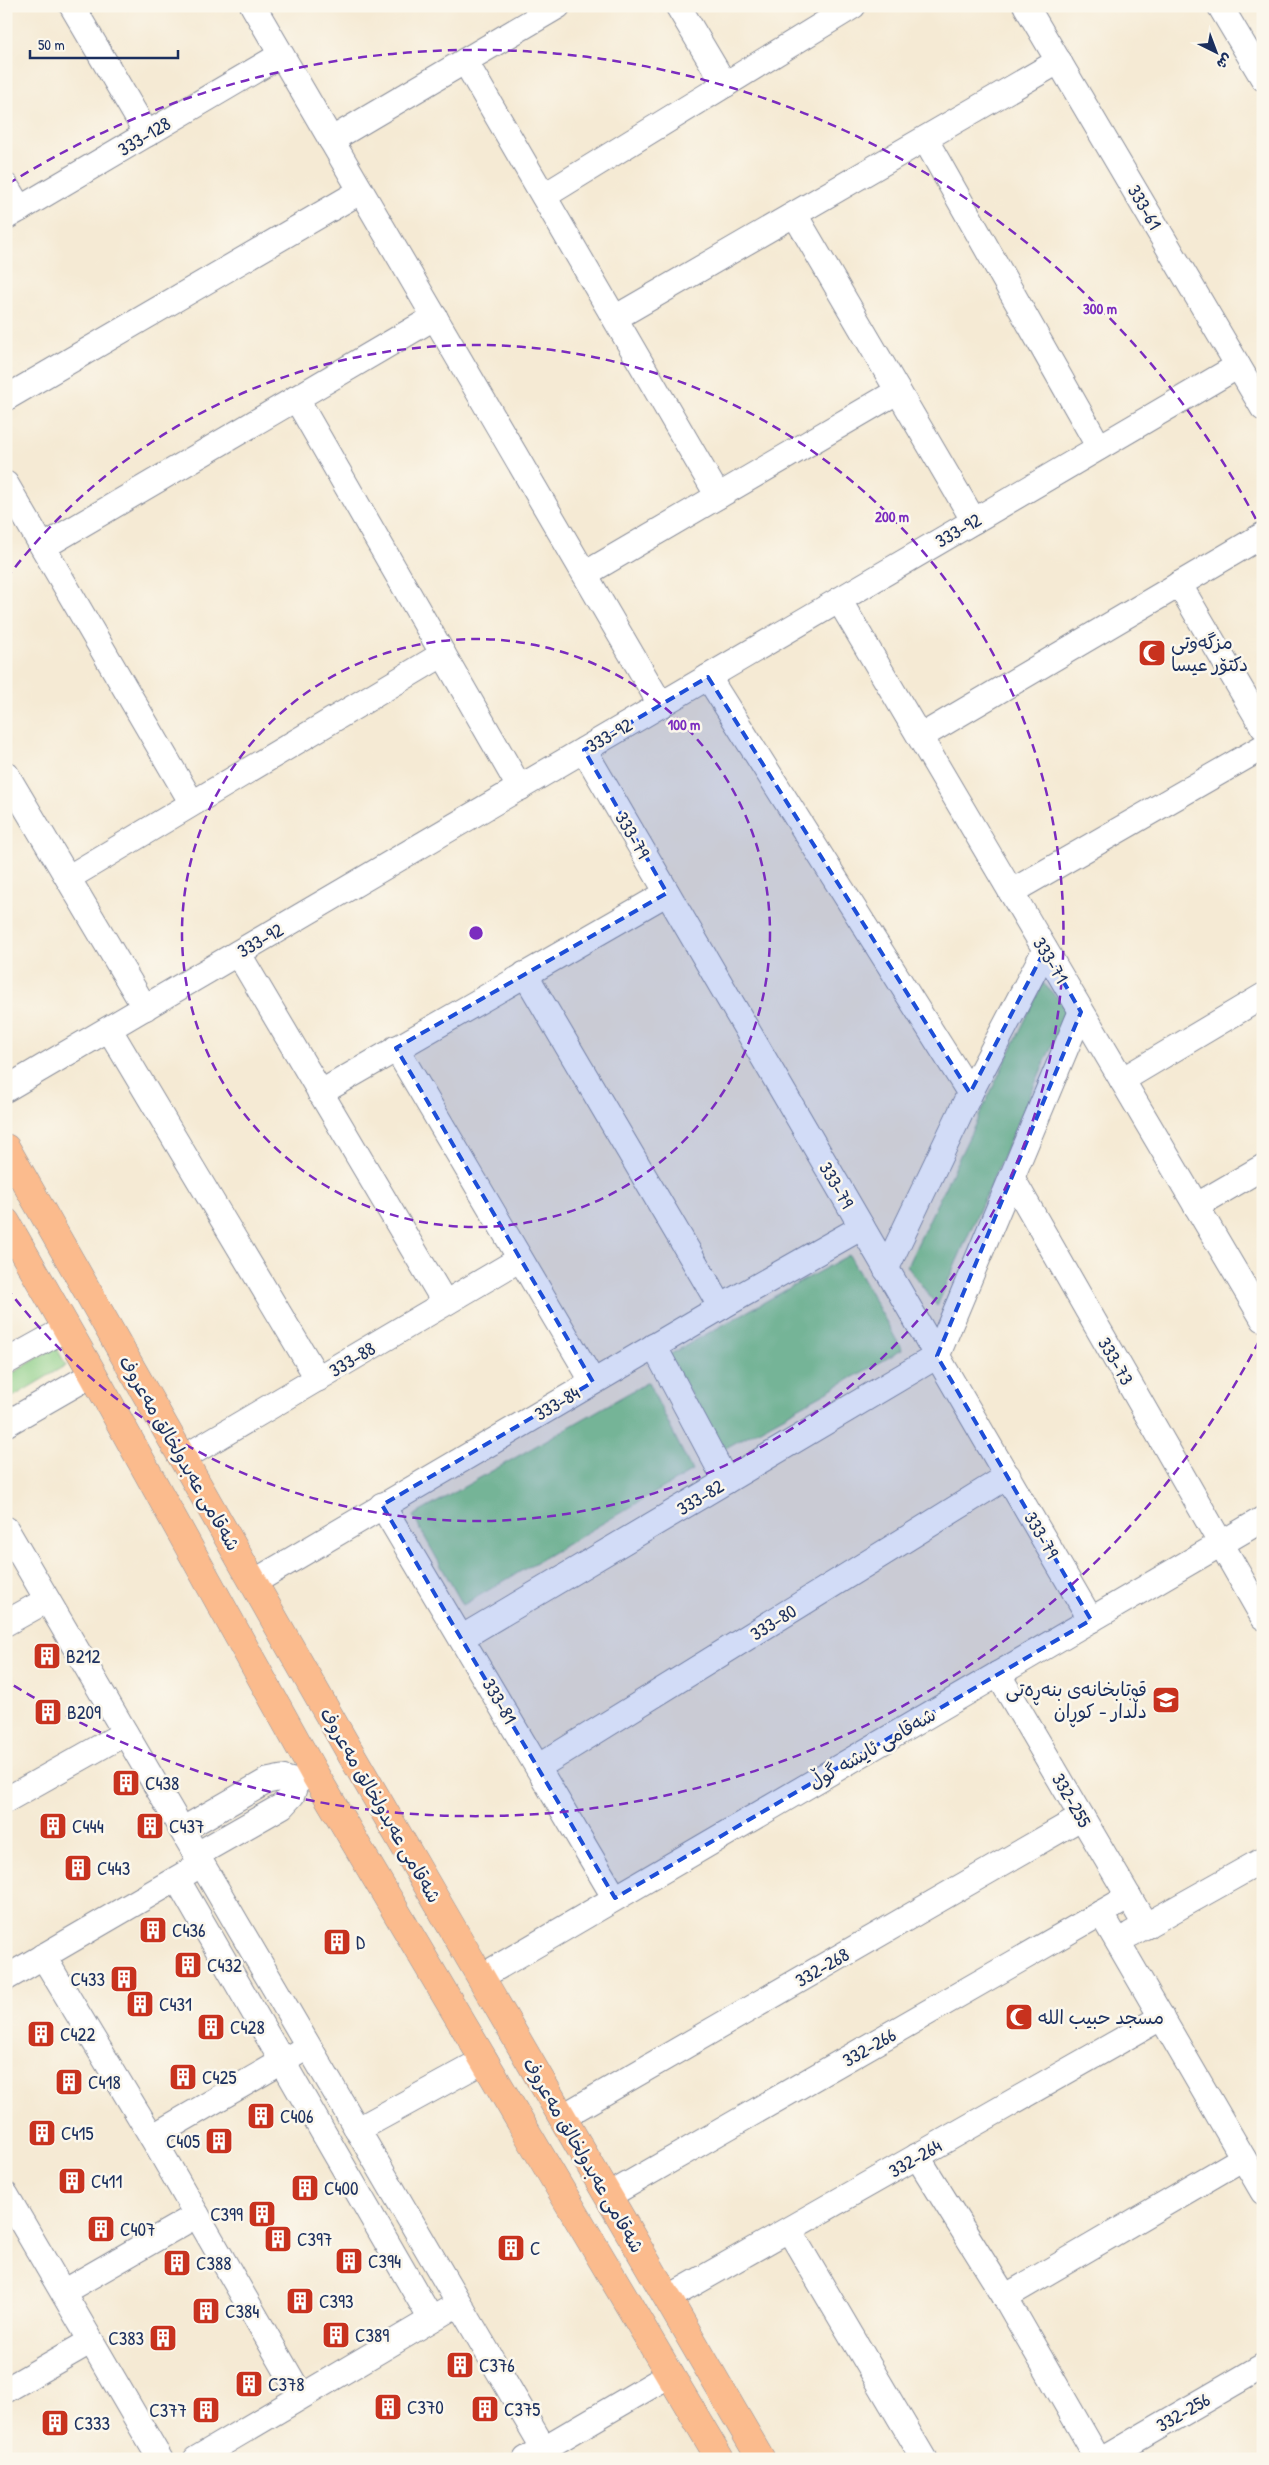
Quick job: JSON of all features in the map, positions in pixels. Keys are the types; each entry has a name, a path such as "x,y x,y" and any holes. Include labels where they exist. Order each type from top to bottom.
{"main road":[{"name":"شەقامی عەبدولخالق مەعروف","path":"6,1148 351,1754 761,2459"},
{"name":"شەقامی عەبدولخالق مەعروف","path":"6,1222 94,1374 305,1778 485,2060 720,2459"},
{"path":"305,1778 351,1754"}],"street":[{"path":"72,6 147,134"},
{"path":"331,140 558,6"},
{"path":"678,6 725,85"},
{"name":"333-61","path":"1026,6 1263,408"},
{"path":"1220,6 1263,78"},
{"path":"544,196 847,8"},
{"path":"262,10 281,55 661,705"},
{"name":"333-128","path":"13,213 281,55"},
{"path":"465,61 718,496"},
{"path":"615,318 1059,61"},
{"path":"925,139 1099,447"},
{"path":"6,186 13,213"},
{"path":"6,398 361,191"},
{"path":"795,215 974,521"},
{"path":"43,547 434,317"},
{"name":"333-92","path":"6,1089 1238,366"},
{"path":"585,574 898,391"},
{"path":"296,398 520,788"},
{"path":"6,484 192,803"},
{"path":"920,737 1263,535"},
{"path":"1179,584 1263,727"},
{"name":"333-71","path":"839,600 1263,1319"},
{"path":"68,878 442,654"},
{"path":"708,677 970,1093"},
{"path":"1011,892 1263,747"},
{"name":"333-79","path":"584,750 1091,1620"},
{"path":"6,774 145,1008"},
{"path":"320,1093 667,893"},
{"path":"886,1269 970,1093 1045,950"},
{"path":"238,953 445,1303"},
{"path":"525,974 721,1307"},
{"path":"1122,1080 1263,996"},
{"path":"937,1356 1082,1012"},
{"path":"108,1029 318,1379"},
{"path":"396,1048 593,1382"},
{"path":"1196,1206 1263,1167"},
{"name":"333-73","path":"1012,1178 1220,1545 1263,1617"},
{"name":"333-84","path":"254,1582 654,1346 862,1227"},
{"name":"333-88","path":"183,1458 520,1259"},
{"path":"6,1362 67,1328"},
{"path":"654,1346 726,1481"},
{"name":"333-82","path":"463,1637 937,1356"},
{"path":"6,1424 94,1374"},
{"name":"333-80","path":"538,1767 1008,1476"},
{"name":"333-81","path":"382,1505 463,1637 615,1898"},
{"name":"شەقامی ئایشە گوڵ","path":"481,1977 1263,1519"},
{"path":"6,1529 459,2303 540,2455 671,2374"},
{"path":"6,1623 47,1600"},
{"name":"332-255","path":"998,1674 1146,1926"},
{"path":"6,1800 125,1733"},
{"path":"182,1830 267,1781 282,1778 305,1778"},
{"path":"6,1978 177,1879 199,1859 282,1806 305,1778"},
{"name":"332-268","path":"562,2118 1082,1817"},
{"path":"1118,1941 1263,1860"},
{"path":"177,1879 284,2061 431,2320"},
{"name":"332-266","path":"608,2196 1129,1898"},
{"path":"1102,1913 1263,2191"},
{"path":"43,1956 152,2138 301,2396"},
{"name":"332-264","path":"668,2298 1162,2017"},
{"path":"152,2138 308,2046"},
{"path":"358,2130 485,2060"},
{"path":"917,2156 1005,2297 1098,2459"},
{"path":"1005,2297 1243,2158"},
{"path":"9,2206 63,2292 160,2459"},
{"path":"63,2292 197,2215"},
{"path":"789,2230 924,2459"},
{"path":"196,2459 459,2303"},
{"path":"6,2390 91,2341"},
{"name":"332-256","path":"1104,2459 1263,2366"}],"highlighted area":[{"path":"708,677 970,1093 1045,950 1081,1012 937,1356 1091,1620 615,1898 382,1505 593,1382 396,1048 667,893 584,750"}],"green space":[{"path":"1043,983 1068,1009 937,1306 907,1266"},
{"path":"849,1255 902,1350 722,1450 669,1355"},
{"path":"56,1347 66,1365 6,1401 6,1377"},
{"path":"648,1382 692,1471 463,1605 413,1516"}],"place":[{"name":"مزگەوتی دکتۆر عیسا","path":"1152,653"},
{"name":"B212","path":"47,1656"},
{"name":"قوتابخانەی بنەڕەتی دڵدار - کوڕان","path":"1166,1700"},
{"name":"B209","path":"48,1712"},
{"name":"C438","path":"126,1783"},
{"name":"C444","path":"53,1826"},
{"name":"C437","path":"150,1826"},
{"name":"C443","path":"78,1868"},
{"name":"C436","path":"153,1930"},
{"name":"D","path":"337,1942"},
{"name":"C432","path":"188,1965"},
{"name":"C433","path":"124,1979"},
{"name":"C431","path":"140,2004"},
{"name":"مسجد حبيب الله","path":"1019,2017"},
{"name":"C428","path":"211,2027"},
{"name":"C422","path":"41,2034"},
{"name":"C425","path":"183,2077"},
{"name":"C418","path":"69,2082"},
{"name":"C406","path":"261,2116"},
{"name":"C415","path":"42,2133"},
{"name":"C405","path":"219,2141"},
{"name":"C411","path":"72,2181"},
{"name":"C400","path":"305,2188"},
{"name":"C399","path":"262,2214"},
{"name":"C407","path":"101,2229"},
{"name":"C397","path":"278,2239"},
{"name":"C","path":"511,2248"},
{"name":"C394","path":"349,2261"},
{"name":"C388","path":"177,2263"},
{"name":"C393","path":"300,2301"},
{"name":"C384","path":"206,2311"},
{"name":"C389","path":"336,2335"},
{"name":"C383","path":"163,2338"},
{"name":"C376","path":"460,2365"},
{"name":"C378","path":"249,2384"},
{"name":"C370","path":"388,2407"},
{"name":"C375","path":"485,2409"},
{"name":"C377","path":"206,2410"},
{"name":"C333","path":"55,2423"}]}
